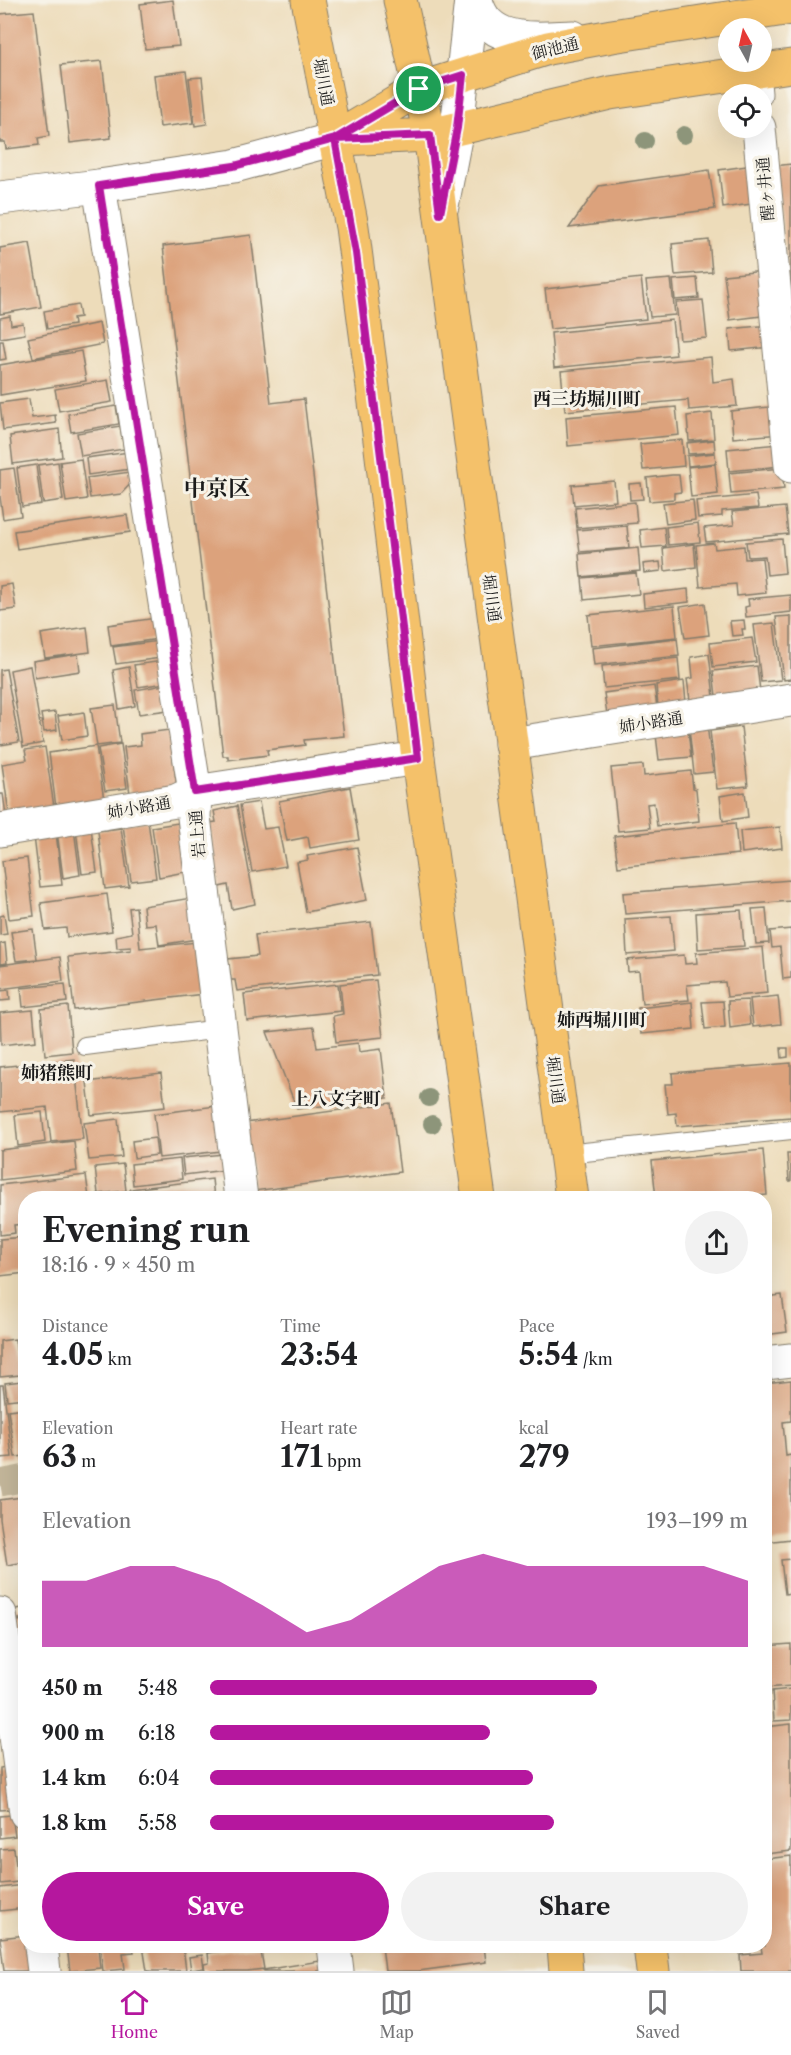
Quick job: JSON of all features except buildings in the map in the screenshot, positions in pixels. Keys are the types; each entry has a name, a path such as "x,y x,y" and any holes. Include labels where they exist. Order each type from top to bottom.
{"main road":[{"name":"堀川通","path":"308,0 356,253 418,758 478,1191"},
{"name":"堀川通","path":"400,0 419,89 443,132 440,214 571,1191"},
{"name":"御池通","path":"335,139 419,89 548,48 791,9"},
{"name":"御池通","path":"335,139 443,132 610,93 754,83 791,66"},
{"path":"565,1953 566,1971"},
{"path":"651,1953 652,1971"}],"street":[{"path":"443,132 463,75 471,0"},
{"path":"476,0 481,14 490,25 508,35 546,38 612,36"},
{"name":"醒ヶ井通","path":"760,138 791,466"},
{"name":"御池通","path":"0,198 234,166 335,139"},
{"name":"岩上通","path":"99,186 195,792 194,818 240,1191"},
{"name":"姉小路通","path":"511,744 791,700"},
{"name":"姉小路通","path":"0,830 176,801 195,792 418,758"},
{"path":"772,1362 791,1360"},
{"path":"0,1614 18,1752"},
{"path":"42,1953 44,1971"},
{"path":"335,1953 337,1971"}],"lane":[{"path":"85,1046 220,1029"},
{"path":"566,1154 791,1130"}],"tunnel":[{"path":"0,1483 18,1480"}],"district":[{"name":"西三坊堀川町","path":"587,399"},
{"name":"中京区","path":"217,488"},
{"name":"姉西堀川町","path":"602,1020"},
{"name":"姉猪熊町","path":"57,1073"},
{"name":"上八文字町","path":"336,1099"}],"route":[{"path":"419,89 335,139 356,253 418,758 195,792 99,186 234,166 335,139 430,135 440,214 457,128 463,75 419,89"}]}
